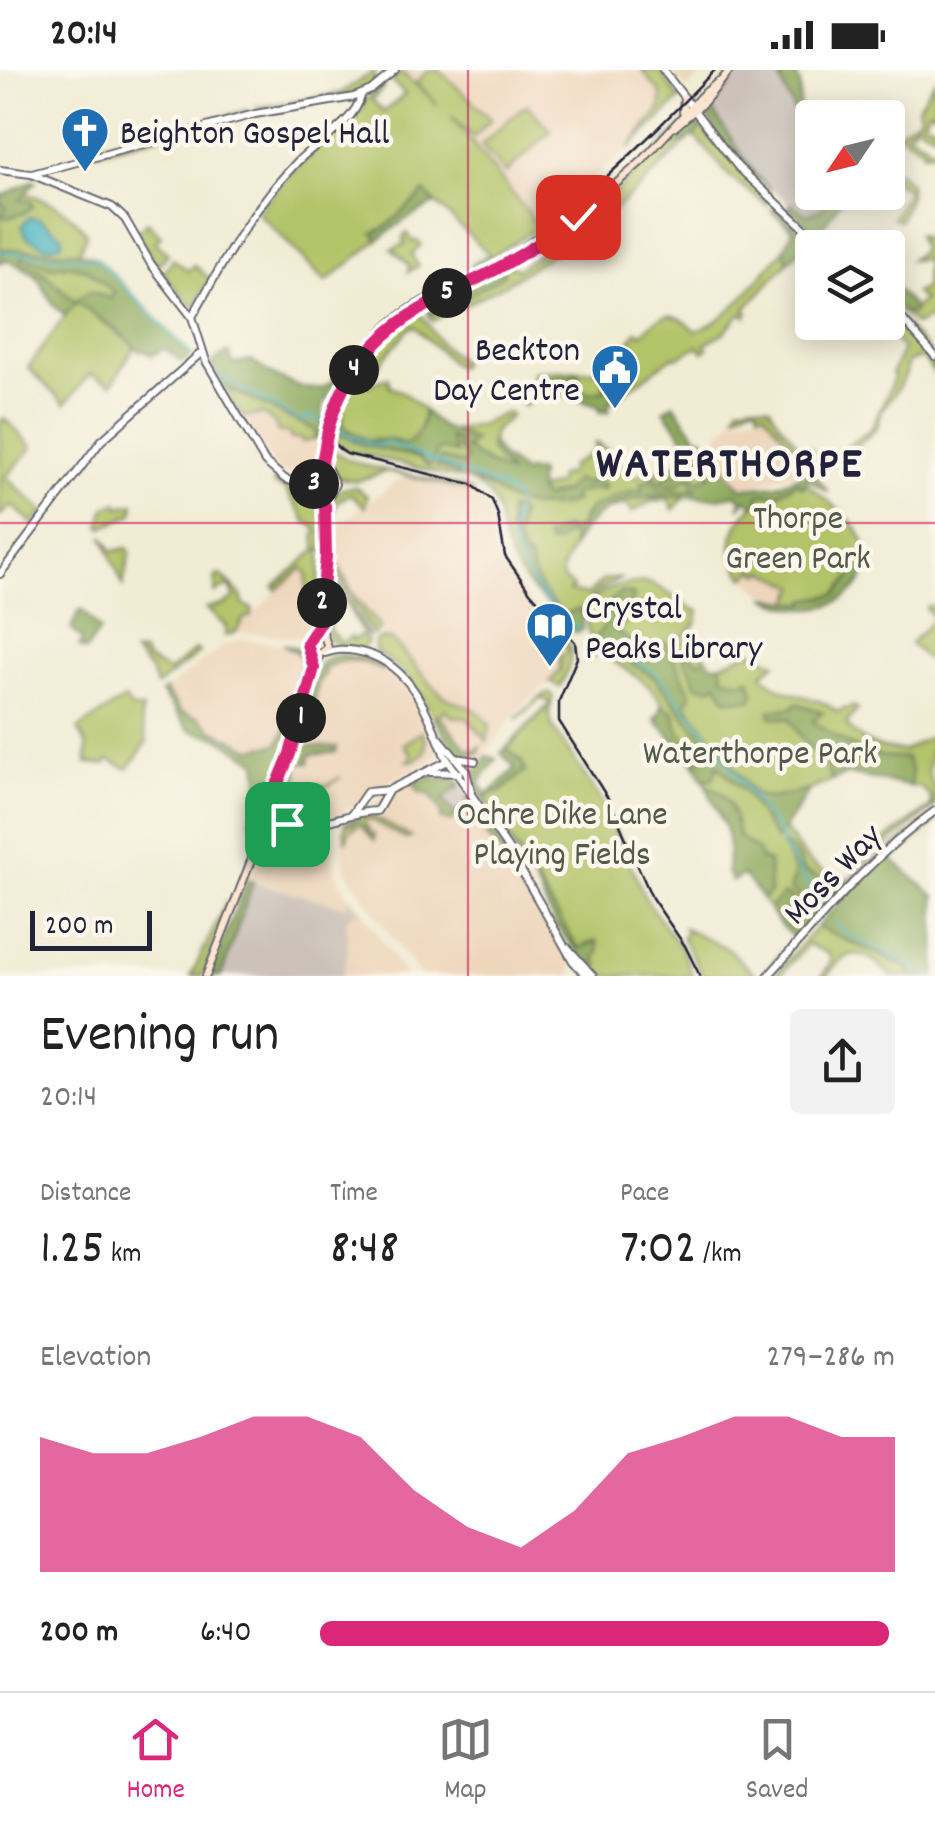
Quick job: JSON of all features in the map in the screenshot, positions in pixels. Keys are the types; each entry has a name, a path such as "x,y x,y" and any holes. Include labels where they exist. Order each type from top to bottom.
{"main road":[{"path":"674,128 691,104 730,70"},
{"path":"325,506 317,491 317,477 324,461 329,426 338,399 379,339 420,308 554,234 613,188 674,128 691,104 708,96 718,82"},
{"path":"256,848 253,824 270,802 290,754 325,639 320,623 325,506 335,484 324,461"},
{"path":"317,477 330,474"},
{"path":"317,491 330,493"},
{"path":"314,668 307,644 320,623"},
{"path":"314,636 325,639"},
{"path":"310,653 322,655"},
{"path":"206,976 256,848 270,832 270,802"},
{"path":"256,816 271,817"},
{"path":"256,832 270,832"}],"street":[{"path":"30,174 255,114 361,95 395,70"},
{"path":"663,70 746,176 806,230"},
{"path":"192,316 254,209 299,160 352,114 361,95"},
{"path":"0,170 30,174 116,210 150,264 192,316 202,352 264,460 278,476 317,491"},
{"path":"905,322 935,356"},
{"path":"0,574 101,441 202,352"},
{"path":"304,484 317,477"},
{"path":"325,639 337,649 368,654 395,666 411,685 450,758 463,772 469,790 564,944 590,976"},
{"path":"322,655 337,649"},
{"path":"351,816 365,794 389,790 450,758 475,761"},
{"path":"425,771 463,772"},
{"path":"271,817 287,824 318,825 376,811 389,790"},
{"path":"374,791 382,800"},
{"path":"362,802 367,811"},
{"name":"Moss Way","path":"768,976 871,863 935,811"},
{"path":"270,832 287,824"}],"shaded area":[{"path":"642,70 661,94 661,109 629,148 536,224 449,115 401,72"},
{"path":"668,70 707,70 687,89"},
{"path":"743,70 776,70 795,113 795,208 756,176 711,109"},
{"path":"797,210 835,210 822,230 815,230"},
{"path":"764,411 809,467 743,488 729,475 710,445 717,442 720,431 734,419"},
{"path":"264,414 290,433 321,440 322,454 314,474 304,481 275,469 242,417"},
{"path":"401,478 457,487 480,497 491,513 495,551 504,568 568,651 561,659 557,676 516,711 472,776 427,710 413,673 390,638 353,595 334,555 337,526"},
{"path":"317,549 316,623 307,635 296,638 236,632 244,618 252,616 277,591 274,587"},
{"path":"755,569 797,586 790,602 762,593 745,578"},
{"path":"244,639 282,644 303,661 285,732 278,744 267,749 252,749 211,729 200,718 181,713 165,690 224,645"},
{"path":"368,656 403,682 428,727 438,756 337,817 312,821 274,815 321,658"},
{"path":"419,777 451,819 467,808 525,883 572,963 571,976 421,976 346,870 341,826"},
{"path":"461,785 473,802 455,815 442,798"},
{"path":"283,828 327,829 331,833 331,854 339,881 349,897 347,907 247,879 263,844"},
{"path":"253,882 346,907 349,897 363,912 355,912 346,919 348,952 341,976 221,976"},
{"path":"355,912 363,912 405,976 341,976 348,951 346,919"}],"green space":[{"path":"428,70 439,70 491,119 474,137 451,116 539,227 473,268 471,265 489,254 425,193 374,233 378,240 326,282 257,212 292,172 364,107 362,104 382,84 384,87 372,100 384,112 405,94 391,81 401,72 438,104 416,83"},
{"path":"642,70 659,70 680,99 629,148 661,108 661,94"},
{"path":"776,70 795,70 800,100 795,100 795,112"},
{"path":"374,72 377,82 349,95 261,110 257,107 340,93"},
{"path":"731,76 733,80 711,109 756,176 771,191 727,150 702,108"},
{"path":"935,80 935,112 928,110 924,121 935,125 935,134 917,124 907,132 935,150 923,153 923,149 905,138 905,127 920,117 918,106"},
{"path":"526,104 551,131 506,173 481,145"},
{"path":"248,110 246,114 97,152 95,144 141,138"},
{"path":"685,123 700,127 695,136 672,146 666,141"},
{"path":"700,127 768,199 768,205 732,179 695,136"},
{"path":"684,138 688,140 642,186 591,229 586,215 621,187 666,141 672,146"},
{"path":"905,178 910,187 905,208 905,194"},
{"path":"36,181 20,200 30,201 33,206 24,213 6,218 1,215 6,208 0,194"},
{"path":"425,192 435,204 378,240 373,233 386,227"},
{"path":"595,192 557,228 480,272 516,251"},
{"path":"25,193 60,208 81,226 87,234 79,252 0,251 0,201 6,208"},
{"path":"791,204 807,215 834,210 824,230 815,230 788,209"},
{"path":"775,208 800,230 795,230 795,255 787,263 785,249 793,230 771,210"},
{"path":"897,210 904,210 900,220 893,218"},
{"path":"147,222 161,236 155,243 168,254 158,265 136,233"},
{"path":"575,222 587,232 504,285 432,321 429,316 504,272 501,270 510,265 518,269 543,251 540,246 551,239 554,243"},
{"path":"407,233 421,245 412,254 418,266 408,272 409,265 392,249 405,244 403,238"},
{"path":"917,235 935,242 935,309 930,318 915,325 905,313 923,300 915,293 925,288 926,259 910,260 922,250"},
{"path":"785,249 787,263 745,309 746,316 741,313 723,333 705,344 708,348 703,352 698,346 672,357 625,392 614,389 612,352 621,354 637,331 641,334 668,316 681,319 696,331 710,325 734,306"},
{"path":"0,251 79,252 97,258 192,355 182,362 164,348 152,356 140,351 76,302 65,316 35,274 7,260 0,263","holes":["22,257 52,267 87,269 114,292 111,299 90,291 75,301 37,267 21,262"]},
{"path":"22,256 52,267 87,269 114,292 111,299 75,301 135,346 112,384 90,374 65,404 28,368 75,302 37,268 21,262"},
{"path":"173,259 189,271 194,265 210,279 194,308 163,273"},
{"path":"501,270 504,274 499,278 429,316 431,305"},
{"path":"905,299 913,307 913,314 905,312"},
{"path":"416,313 421,314 440,343 462,362 457,368 414,326 408,330 363,383 367,386 388,377 390,387 403,392 424,411 421,426 405,445 393,440 363,440 343,427 341,408 346,392 370,353"},
{"path":"905,325 933,356 935,374 922,357 907,363 906,374 882,409 877,428 838,463 820,473 807,450 811,448 817,458 830,451 837,456 869,430 903,349 895,340 905,340"},
{"path":"350,350 353,352 323,406 321,440 316,439 315,430 225,387 210,364 229,352 233,364 251,360 289,382 312,389 332,381"},
{"path":"611,363 614,389 625,392 609,403 609,412 600,412 600,407 567,396 541,395 548,390 543,382 550,377 572,376 572,371 579,378 574,389 590,393 605,390 602,371 609,370"},
{"path":"572,371 573,376 550,377 543,383 548,390 524,406 517,396 532,392 533,372"},
{"path":"576,371 602,371 605,390 590,393 573,389 579,378"},
{"path":"225,387 315,430 316,439 291,439 289,433 277,431 264,414 242,417"},
{"path":"752,403 770,406 809,467 764,411 759,412 752,405 736,414 739,406"},
{"path":"674,404 698,438 702,436 743,488 778,485 812,470 828,492 809,479 803,487 798,482 778,494 759,495 753,506 747,499 739,508 742,501 736,494 713,498 641,498 602,512 573,546 572,536 566,533 556,543 548,544 545,538 563,528 577,530 589,509 623,494 642,491 640,484 655,477 660,490 696,490 688,477 677,485 664,485 661,481 668,474 678,474 682,463 688,460 690,472 698,481 710,476 701,454 691,455 687,442 664,410"},
{"path":"343,410 343,427 369,441 386,439 405,445 419,431 424,411 442,427 474,440 466,448 493,466 509,474 490,449 491,442 502,457 524,473 539,473 538,490 543,498 564,492 575,480 588,484 594,478 605,487 573,494 571,497 576,501 560,506 531,507 436,465 440,458 463,464 466,458 459,442 450,438 456,453 439,449 429,467 417,457 363,445 334,432"},
{"path":"508,412 511,416 494,431 490,449 510,474 507,475 486,465 466,448 474,440 454,430 479,425"},
{"path":"4,418 33,447 6,477 44,512 33,524 12,505 0,516 0,422"},
{"path":"334,432 421,459 439,449 455,448 450,438 460,442 466,458 463,465 451,462 438,467 457,473 456,477 349,451 333,439"},
{"path":"595,443 636,477 645,472 650,476 660,470 662,473 691,455 701,454 711,476 698,481 690,472 688,460 678,474 673,474 677,485 688,477 696,490 659,490 656,477 643,491 632,491 585,513 577,531 563,528 562,537 566,532 572,536 573,546 561,572 573,587 569,591 588,595 603,580 622,578 593,596 582,616 565,615 537,583 514,535 520,517 508,528 515,553 544,601 509,555 493,502 469,481 527,504 569,504 572,494 605,487 588,484 543,498 538,490 558,484 559,476 569,474 570,466 595,451"},
{"path":"330,447 358,463 475,492 387,471 357,481 339,478 330,465"},
{"path":"276,480 314,491 321,513 323,551 317,549 314,536 318,533 313,525 307,523 285,489 273,484"},
{"name":"Thorpe Green Park","path":"798,482 803,487 806,483 849,520 858,530 868,555 867,569 858,569 836,594 806,600 806,604 790,602 797,586 764,571 760,574 755,569 745,578 732,547 737,528 759,501 758,495 778,494"},
{"path":"356,487 367,496 365,507 351,494 338,501 333,513 329,513 336,493"},
{"path":"685,497 673,510 670,500 651,502 632,512 627,504 604,511 603,508 623,500"},
{"path":"118,503 119,507 134,504 133,514 103,528 100,525 105,508"},
{"path":"516,508 520,513 514,536 525,559 529,558 537,582 558,608 565,614 582,611 583,628 579,632 574,632 549,606 519,561 510,527 509,509"},
{"path":"103,536 113,551 127,548 130,552 123,586"},
{"path":"317,549 321,555 318,598 311,591 306,593 307,574 302,568 277,590 274,587"},
{"path":"332,565 338,565 353,595 381,628 373,635"},
{"path":"328,568 370,638 360,629 340,590 335,588 330,589 328,609 332,615 327,619 328,628 341,643 361,635 368,642 362,649 337,645 328,639 324,620"},
{"path":"858,569 867,569 860,583 850,594 824,607 794,607 765,597 805,604 806,600 837,594"},
{"path":"221,575 241,595 243,604 252,609 252,616 244,618 236,632 225,636 226,627 206,608 235,598 229,585 215,593 216,576"},
{"name":"Waterthorpe Park","path":"635,583 653,585 699,611 696,624 683,637 688,646 698,645 713,668 751,651 776,663 762,674 780,688 820,701 837,712 853,706 858,709 846,724 871,744 903,751 928,738 932,742 928,772 935,806 878,852 763,973 794,938 743,875 732,881 727,872 729,843 725,827 698,767 655,719 664,707 659,698 645,683 603,655 596,653 593,657 587,625 591,604 605,592","holes":["848,774 922,788 931,798 931,807 883,841 850,879 818,869 784,829 809,790"]},
{"path":"622,592 633,594 634,599 621,613 624,624 616,630 640,643 667,643 691,694 686,704 755,795 772,798 809,790 776,840 745,792 717,765 714,778 703,780 695,763 710,747 654,677 597,644 596,636 604,627 609,602"},
{"path":"928,606 935,606 935,667 910,644 934,619"},
{"path":"82,610 100,630 86,651 79,647 82,639 71,629"},
{"path":"559,637 569,642 571,654 560,687 550,682 560,670 560,657 568,651"},
{"path":"390,638 445,697 483,717 490,725 487,741 467,718 451,716 445,710 434,718 409,680 375,652 375,641"},
{"path":"282,644 304,650 308,662 304,700 275,783 249,822 261,797 257,762 219,738 189,730 161,693 165,690 181,712 200,718 211,729 252,749 278,744 285,732 303,661"},
{"path":"196,649 199,653 157,686 134,653 143,653 146,659 169,672"},
{"path":"682,653 689,653 699,662 706,657 712,665 721,664 724,677 742,682 750,679 754,693 751,700 726,699 717,683 710,688 696,685"},
{"path":"341,654 386,669 351,660 323,671 311,721 320,735 307,730 303,746 337,747 336,752 310,755 309,763 299,762 286,790 306,797 282,799 281,819 273,808 317,667 329,657"},
{"name":"Ochre Dike Lane Playing Fields","path":"550,693 553,697 549,712 552,726 601,800 647,901 682,950 693,976 599,976 594,971 599,964 594,959 596,941 578,948 485,800 525,771 507,749 551,703 540,698"},
{"path":"125,699 132,709 143,709 141,719 147,742 128,769 109,760 105,765 87,763 87,746 78,729"},
{"path":"551,703 507,749 522,761 525,771 485,800 578,948 597,941 599,953 595,958 599,964 594,971 555,925 537,886 474,784 473,778 487,756 496,759 479,783 485,792 490,793 514,770 501,753"},
{"path":"797,703 822,712 813,721 856,748 880,756 906,757 912,772 910,786 848,774 831,780 825,763 803,741 790,719 771,717 770,710 792,708"},
{"path":"662,705 674,712 678,729 697,752 692,758 657,722"},
{"path":"439,715 466,748 475,750 481,746 479,753 467,757 456,753 434,718"},
{"path":"422,732 425,752 407,761 412,755 404,744"},
{"path":"298,769 298,787 326,786 306,797 286,790"},
{"path":"434,776 457,780 461,785 443,799 455,814 470,803 470,796 506,851 507,861 468,811 452,821 441,820 441,811 429,794 420,793 413,783"},
{"path":"706,786 726,798 738,836 758,851 760,859 769,862 770,893 763,899 743,875 732,881 727,872 729,843"},
{"path":"935,814 935,822 892,860 935,896 935,976 907,976 911,969 817,927 877,861"},
{"path":"370,815 411,837 406,839 367,818 364,824 374,834 374,840 360,824 349,832 346,841 344,829 349,823 343,824 358,816 351,821 353,824"},
{"path":"782,845 797,854 803,871 827,880 850,879 795,938 769,909 782,895 788,895 799,906 804,902 790,889 795,873"},
{"path":"247,879 253,882 221,976 210,976"},
{"path":"226,903 202,976 191,976"},
{"path":"817,927 911,969 907,976 891,976 874,961 858,954 843,959 827,976 822,976 831,962 829,954 808,944 779,976 772,976"},
{"path":"684,928 727,948 757,976 703,976 682,937"}],"water":[{"path":"29,217 40,219 62,235 62,243 47,247 27,237 22,226"}],"waterway":[{"path":"0,252 97,259 192,355"},
{"path":"196,360 206,368"},
{"path":"218,375 302,422 308,416 320,421"},
{"path":"337,428 350,437 380,446 385,442 504,489 517,500 512,536 521,565 548,602 579,629"},
{"path":"596,640 658,674 779,833 820,904"},
{"path":"835,921 845,933 932,976"}],"tram line":[{"path":"700,976 652,898 609,800 559,721 559,701 577,658 575,642 530,592 505,556 492,500 471,484 347,454 332,440 327,423 330,403 351,362 394,316 498,259 555,220 623,162 715,70"}],"place":[{"name":"Beighton Gospel Hall","path":"85,174"},
{"name":"Beckton Day Centre","path":"615,410"},
{"name":"Crystal Peaks Library","path":"550,668"}],"district":[{"name":"WATERTHORPE","path":"730,460"}],"route":[{"path":"287,824 270,816 270,802 290,754 314,668 307,644 320,623 326,556 325,506 314,482 324,461 338,399 364,356 393,325 519,256 578,217"}]}
